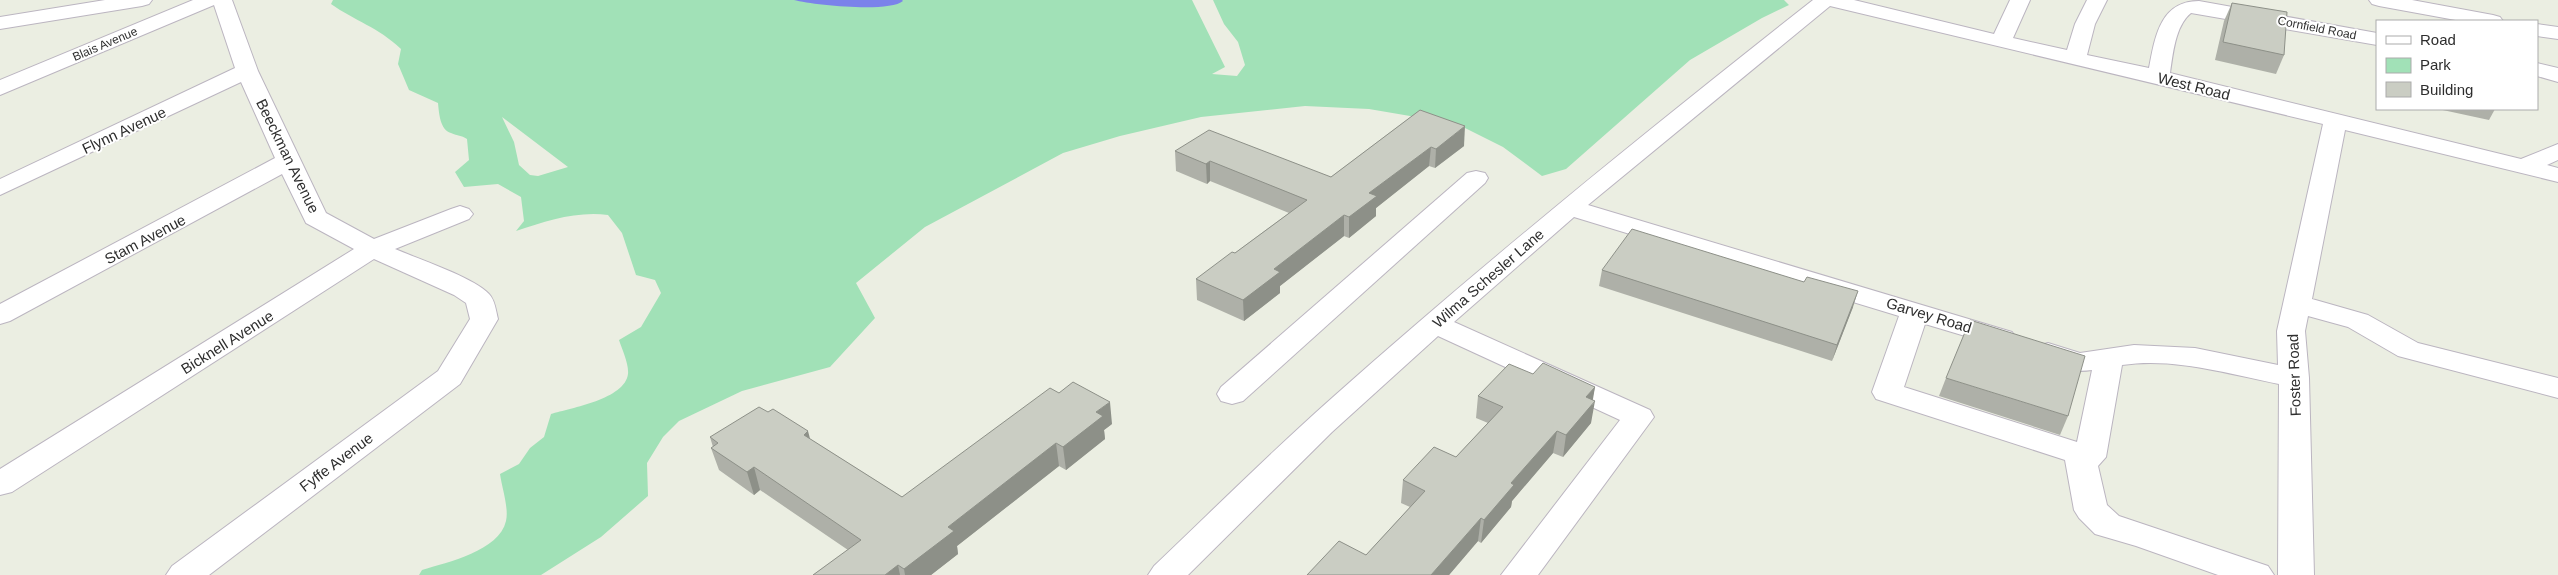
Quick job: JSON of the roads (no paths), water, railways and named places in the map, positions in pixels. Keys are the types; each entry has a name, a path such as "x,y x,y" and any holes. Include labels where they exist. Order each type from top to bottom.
{"street":[{"path":"0,23 142,0"},
{"name":"Blais Avenue","path":"0,88 210,0"},
{"name":"Beeckman Avenue","path":"222,0 247,71 315,218 350,235 372,249 464,288 479,299 484,320 474,335"},
{"name":"Wilma Schesler Lane","path":"1166,575 1342,406 1570,208 1720,83 1825,0"},
{"name":"West Road","path":"1829,0 2001,42 2158,77 2558,175"},
{"path":"2001,42 2020,0"},
{"path":"2076,58 2086,24 2097,0"},
{"path":"2379,0 2488,20"},
{"name":"Cornfield Road","path":"2158,77 2163,49 2174,18 2183,9 2199,7 2376,39"},
{"path":"2538,30 2558,33"},
{"path":"2538,70 2558,74"},
{"name":"Flynn Avenue","path":"0,188 247,71"},
{"name":"Foster Road","path":"2296,575 2292,331 2335,120"},
{"path":"2522,167 2558,151"},
{"name":"Stam Avenue","path":"0,315 288,161"},
{"path":"1232,394 1476,178"},
{"name":"Garvey Road","path":"1570,208 1915,311 2078,363 2134,354 2195,357 2294,378"},
{"name":"Bicknell Avenue","path":"0,484 372,249 460,214"},
{"path":"2297,304 2358,321 2408,350 2558,388"},
{"path":"1915,311 1886,392 2090,457 2109,358"},
{"path":"1436,324 1639,417 1519,575"},
{"name":"Fyffe Avenue","path":"184,575 449,377 474,335"},
{"path":"2080,454 2091,510 2107,525 2146,536 2256,575"}],"water":[{"path":"794,0 903,1 895,5 883,7 850,7"}]}
